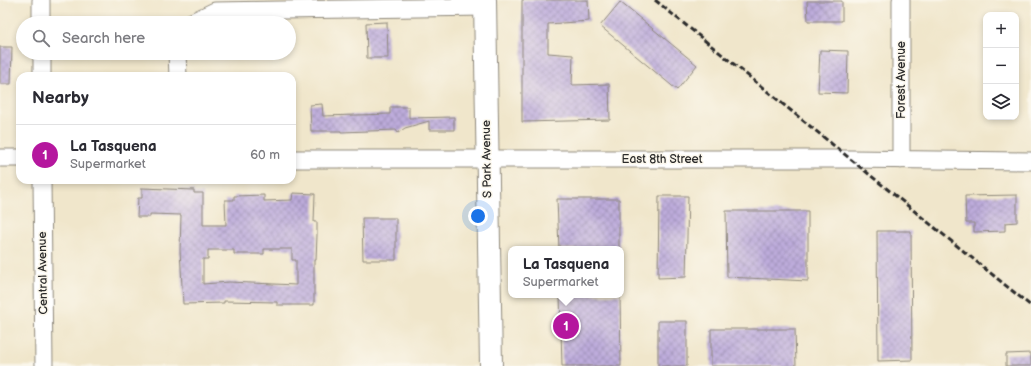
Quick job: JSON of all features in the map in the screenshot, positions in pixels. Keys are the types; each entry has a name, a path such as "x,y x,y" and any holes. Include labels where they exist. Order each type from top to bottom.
{"main road":[{"name":"S Park Avenue","path":"485,3 486,159 491,366"}],"street":[{"path":"41,0 42,16"},
{"name":"Forest Avenue","path":"901,0 902,160"},
{"path":"205,16 216,11 485,3"},
{"path":"42,60 42,72"},
{"path":"177,60 178,72"},
{"path":"0,158 16,158"},
{"name":"East 8th Street","path":"296,159 1031,161"},
{"name":"Central Avenue","path":"42,184 44,366"}],"building":[{"path":"522,0 588,0 589,21 548,24 548,53 573,55 572,85 609,84 610,120 522,122"},
{"path":"807,1 842,1 842,21 808,21"},
{"path":"620,2 697,65 677,90 600,26"},
{"path":"387,22 388,58 367,58 366,23"},
{"path":"0,47 12,47 11,84 0,84"},
{"path":"820,50 848,51 847,93 818,92"},
{"path":"322,104 323,116 390,114 390,107 409,107 409,118 454,117 454,130 429,130 429,121 405,128 398,133 396,130 341,132 311,131 310,105"},
{"path":"142,188 194,190 194,193 203,193 203,225 226,225 225,200 234,200 234,196 264,195 264,201 292,200 293,193 315,194 314,222 317,222 317,235 316,260 314,260 314,305 277,305 277,302 224,301 224,303 183,304 180,250 181,215 150,214 150,217 137,217 138,198 142,198","holes":["264,249 292,249 292,260 296,260 296,285 229,282 203,284 203,259 208,259 208,250 234,250 234,254 264,254"]},
{"path":"1017,195 1017,222 1005,223 1005,231 974,232 974,223 966,223 965,196"},
{"path":"659,196 688,196 686,277 658,278"},
{"path":"557,199 619,199 619,246 559,246"},
{"path":"726,211 808,211 808,281 727,277"},
{"path":"362,218 396,218 396,260 363,260"},
{"path":"877,231 911,231 912,360 878,361"},
{"path":"560,298 620,298 621,366 562,366"},
{"path":"658,321 687,321 687,366 658,366"},
{"path":"711,329 795,329 796,366 711,366"},
{"path":"1031,353 1031,366 1006,366 1006,354"}],"railway":[{"path":"655,0 1031,306"}],"place":[{"name":"La Tasquena","path":"566,326"}]}
